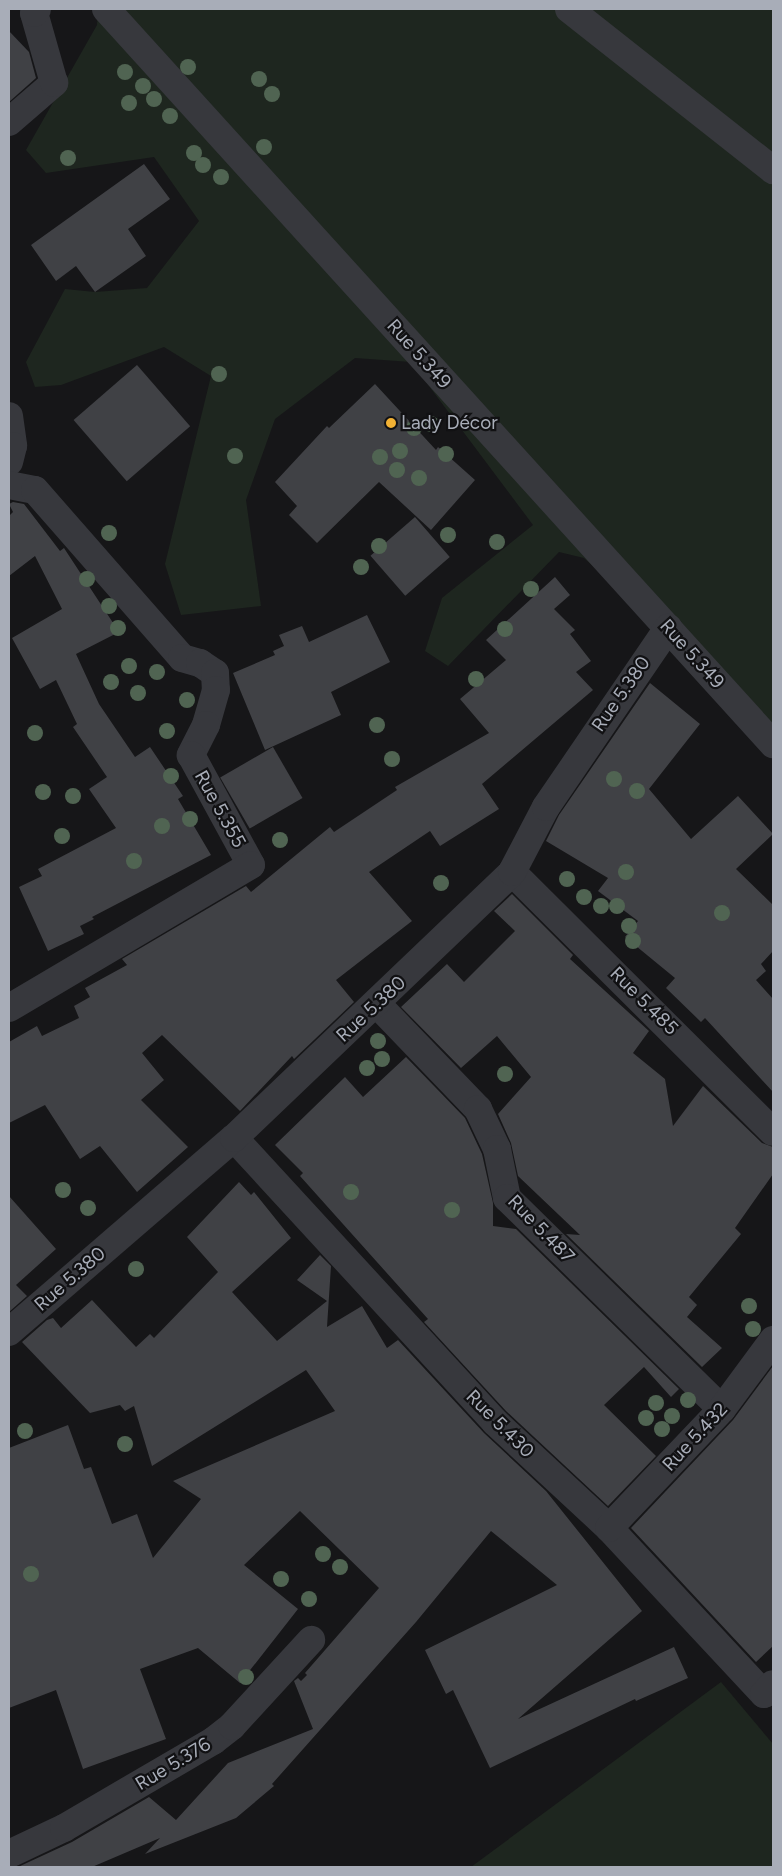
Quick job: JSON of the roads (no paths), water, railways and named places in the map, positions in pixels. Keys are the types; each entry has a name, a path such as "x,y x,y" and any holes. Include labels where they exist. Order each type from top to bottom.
{"street":[{"path":"9,122 54,83 34,13 37,9"},
{"name":"Rue 5.349","path":"106,9 773,744"},
{"path":"569,9 773,170"},
{"path":"9,416 13,446 9,462"},
{"name":"Rue 5.355","path":"9,484 35,490 182,658 200,663 215,673 216,690 206,725 191,754 251,865 9,1008"},
{"name":"Rue 5.380","path":"9,1332 234,1138 377,1004 512,872 546,807 668,628"},
{"name":"Rue 5.485","path":"512,872 773,1132"},
{"name":"Rue 5.487","path":"377,1004 478,1109 497,1149 507,1198 722,1409"},
{"name":"Rue 5.430","path":"234,1138 495,1422 609,1528 770,1694"},
{"name":"Rue 5.432","path":"609,1528 722,1409 773,1340"},
{"name":"Rue 5.376","path":"9,1854 64,1828 213,1741 232,1726 310,1640"}],"place":[{"name":"Lady Décor","path":"391,423"}]}
